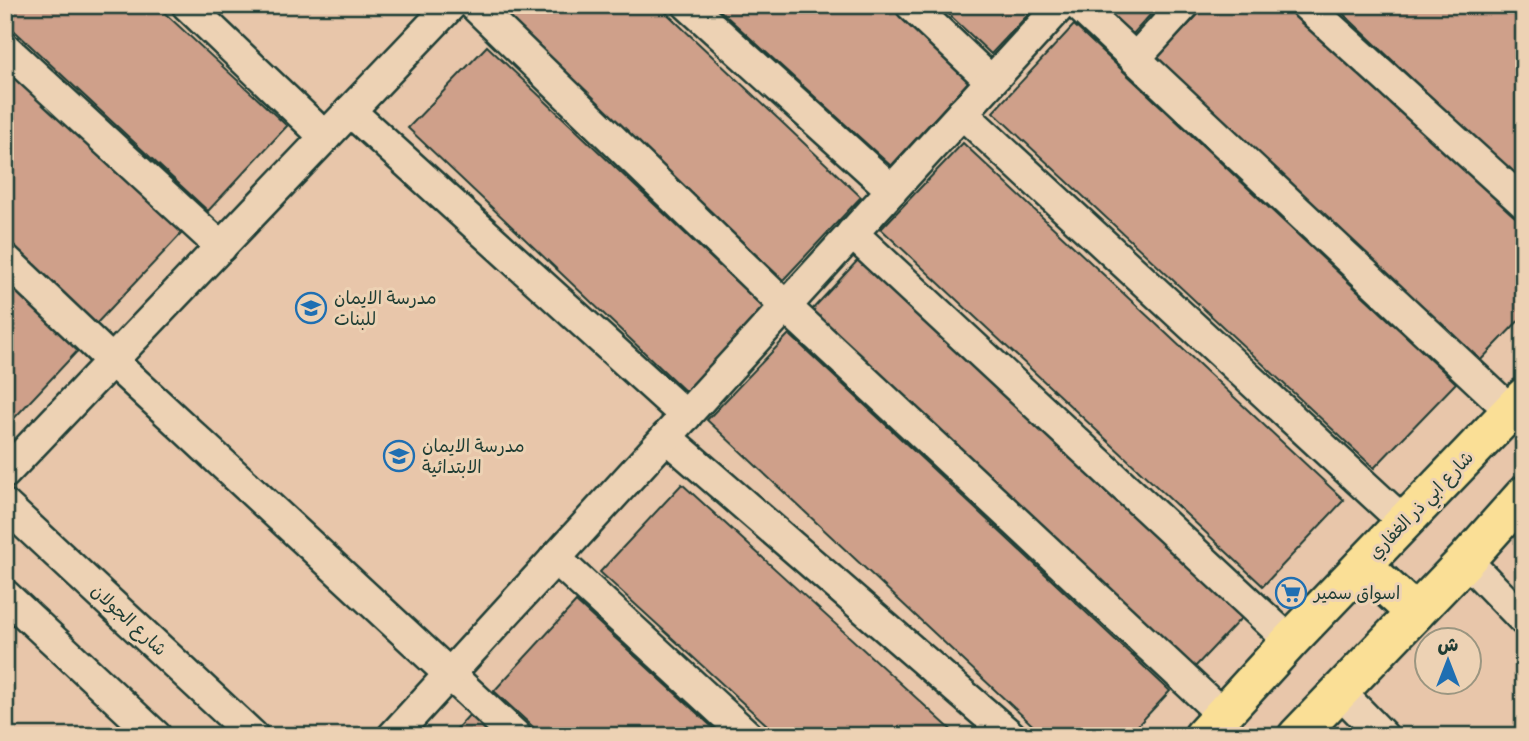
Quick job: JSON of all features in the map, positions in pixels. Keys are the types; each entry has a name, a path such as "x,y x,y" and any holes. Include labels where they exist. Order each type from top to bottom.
{"main road":[{"name":"شارع ابي ذر الغفاري","path":"1213,725 1517,404"},
{"path":"1297,736 1466,560 1524,495"},
{"path":"1363,565 1415,613"}],"street":[{"path":"187,5 325,138"},
{"path":"5,473 451,5"},
{"path":"474,5 1213,725"},
{"path":"688,5 892,190"},
{"path":"911,5 991,81"},
{"path":"393,736 1060,5"},
{"path":"1077,5 1517,404"},
{"path":"1135,60 1184,5"},
{"path":"1306,5 1524,203"},
{"path":"5,48 221,247"},
{"path":"350,111 686,415"},
{"path":"962,113 1404,522"},
{"path":"852,233 1290,641"},
{"path":"5,259 516,736"},
{"path":"666,437 1011,736"},
{"name":"شارع الجولان","path":"5,505 253,736"},
{"path":"555,558 748,736"},
{"path":"1466,560 1524,620"},
{"path":"5,595 156,736"},
{"path":"1339,692 1383,736"}],"building":[{"path":"5,5 156,5 287,126 208,211 5,22"},
{"path":"515,5 658,5 861,197 783,280 504,17"},
{"path":"714,5 889,5 971,79 891,166"},
{"path":"939,5 1037,5 991,54"},
{"path":"1101,5 1159,5 1133,34"},
{"path":"1207,5 1293,5 1524,224 1524,315 1474,367 1152,63"},
{"path":"1334,5 1524,5 1524,185"},
{"path":"1074,25 1456,383 1374,468 993,112"},
{"path":"487,46 765,309 686,392 408,128"},
{"path":"5,64 183,232 95,325 5,240"},
{"path":"963,143 1344,500 1263,586 881,229"},
{"path":"859,259 1244,615 1194,668 809,313"},
{"path":"5,270 84,344 5,428"},
{"path":"789,334 1170,691 1128,736 1044,736 707,420"},
{"path":"682,484 958,736 779,736 600,572"},
{"path":"576,602 722,736 543,736 494,691"},
{"path":"472,712 498,736 450,736"}],"place":[{"name":"مدرسة الايمان للبنات","path":"311,308"},
{"name":"مدرسة الايمان الابتدائية","path":"399,456"},
{"name":"اسواق سمير","path":"1291,593"}]}
